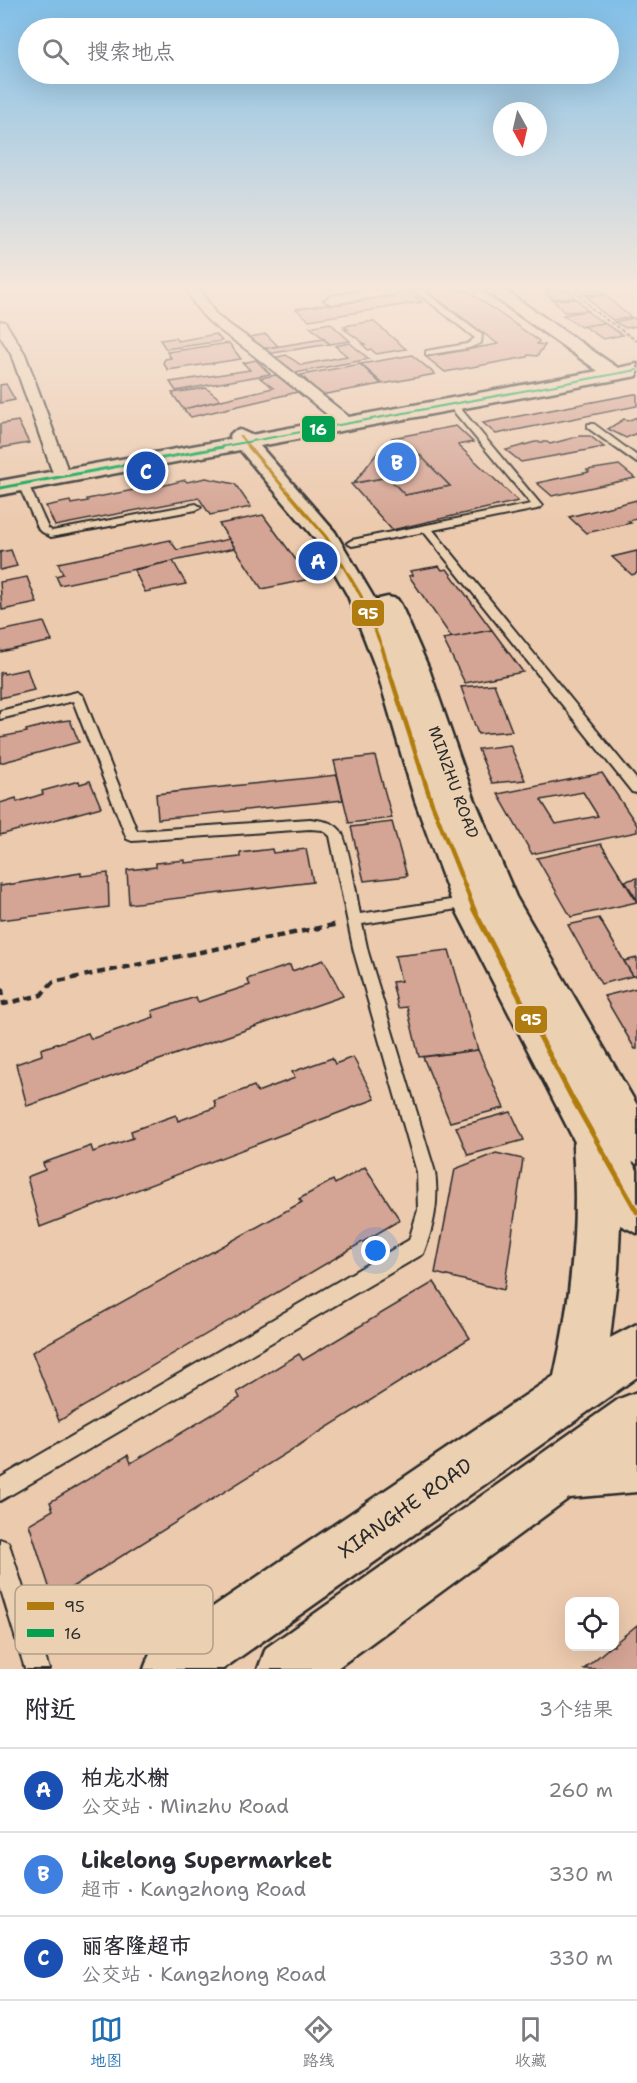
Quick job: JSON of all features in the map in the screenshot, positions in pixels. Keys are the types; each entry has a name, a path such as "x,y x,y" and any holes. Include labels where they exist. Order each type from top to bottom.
{"main road":[{"path":"0,488 341,418 625,370"},
{"path":"0,479 453,405 625,370"},
{"name":"MINZHU ROAD","path":"252,438 352,543 383,593 406,645 458,798 499,897 624,1136 637,1212"},
{"name":"MINZHU ROAD","path":"252,438 326,537 361,596 391,671 430,801 470,902 624,1136"},
{"path":"575,1390 595,1293 599,1247 598,1190 624,1136"},
{"name":"XIANGHE ROAD","path":"213,1641 637,1348"},
{"path":"287,1669 637,1417"},
{"path":"557,1474 596,1468 637,1466"},
{"name":"XIANGHE ROAD","path":"173,1669 195,1654"}],"street":[{"path":"23,368 59,468"},
{"path":"278,368 341,418"}],"lane":[{"path":"352,543 537,506 453,405"},
{"path":"591,426 637,460"},
{"path":"23,484 44,530 51,534 196,507"},
{"path":"426,528 637,789"},
{"path":"0,715 77,696 132,836 310,824 327,826 336,834 361,952 426,1172 428,1210 424,1229 416,1247 0,1490"},
{"path":"355,920 470,902"},
{"path":"0,1550 15,1598"},
{"path":"32,1654 37,1669"}],"path":[{"path":"0,990 2,990 4,1004 41,995 54,982 355,920"}],"building":[{"path":"248,368 264,368 270,374 176,391 170,382 250,370"},
{"path":"288,368 322,368 295,373"},
{"path":"339,368 364,368 381,384 321,395 301,375"},
{"path":"365,368 428,368 435,374 383,384"},
{"path":"440,368 467,368 445,372"},
{"path":"276,375 298,392 191,417 183,409 273,388 260,378"},
{"path":"6,384 15,400 0,403 0,385"},
{"path":"206,388 221,400 183,409 172,393"},
{"path":"637,394 637,406 496,434 483,423"},
{"path":"637,417 637,433 626,438 608,429 624,419 627,421"},
{"path":"18,421 29,443 0,448 0,424"},
{"path":"456,426 473,442 458,445 518,501 392,530 351,484 388,477 405,495 450,486 411,446 402,448 392,438"},
{"path":"580,436 590,436 604,447 521,462 506,450 535,442 550,444"},
{"path":"395,441 402,448 411,446 450,486 405,495 388,477 354,483 385,443"},
{"path":"619,465 635,478 552,496 537,483 589,472 587,470"},
{"path":"206,478 235,484 251,507 210,515 199,498 55,526 46,506 70,501 71,504 185,480 187,482"},
{"path":"637,500 637,519 628,521 631,523 586,533 569,517"},
{"path":"263,515 310,579 262,589 219,524"},
{"path":"229,539 235,548 60,585 56,576 63,574 58,563 170,540 177,550"},
{"path":"11,550 17,566 0,570 0,552"},
{"path":"637,551 637,573 632,575 612,557"},
{"path":"173,561 186,584 145,592 134,570"},
{"path":"439,566 442,570 447,569 492,630 452,638 409,576 413,575 410,571"},
{"path":"27,577 37,603 2,610 0,582"},
{"path":"44,622 52,641 0,652 0,631"},
{"path":"492,630 523,672 465,683 443,639"},
{"path":"27,669 34,690 0,698 0,673"},
{"path":"494,684 512,731 478,734 461,687"},
{"path":"70,720 79,742 0,763 0,737"},
{"path":"510,745 525,780 492,783 478,749"},
{"path":"375,756 392,818 349,823 334,761"},
{"path":"602,773 637,825 637,832 532,854 498,794","holes":["583,792 598,816 556,824 541,800"]},
{"path":"337,775 343,800 158,819 156,794"},
{"path":"79,781 80,784 90,781 101,807 0,835 0,803 16,798 17,802 43,794 42,791"},
{"path":"392,822 407,876 364,881 351,827"},
{"path":"601,844 637,902 571,917 537,858"},
{"path":"272,849 273,853 306,849 313,882 129,904 127,870 156,867 156,863 185,860 185,863 240,857 240,853"},
{"path":"81,873 81,876 108,873 109,907 0,920 0,886"},
{"path":"637,878 637,900 625,881"},
{"path":"599,918 633,976 601,984 568,925"},
{"path":"449,950 478,1050 419,1057 407,1007 398,1008 392,982 401,981 395,956"},
{"path":"637,958 637,976 633,976 624,961"},
{"path":"324,960 343,996 27,1106 16,1064 42,1055 41,1049 88,1033 91,1039 154,1017 152,1011 196,997 198,1002 250,985 247,979 290,965 292,971"},
{"path":"637,988 637,1049 635,1049 604,996"},
{"path":"478,1050 504,1108 450,1122 423,1057"},
{"path":"353,1057 375,1099 40,1227 27,1177 45,1170 43,1163 91,1146 93,1152 133,1138 131,1131 176,1115 178,1121 216,1107 214,1101 254,1086 257,1092 295,1078 292,1072 332,1058 335,1064"},
{"path":"511,1112 524,1140 468,1155 456,1127"},
{"path":"496,1153 523,1159 504,1290 435,1273 455,1169"},
{"path":"365,1167 400,1220 59,1421 32,1352 302,1202 299,1199 333,1180 335,1184"},
{"path":"434,1282 470,1338 75,1585 49,1585 29,1524 53,1510 50,1502 128,1455 131,1463 240,1398 237,1392 299,1354 303,1360"},
{"path":"637,1625 637,1669 584,1669 605,1651 619,1651 619,1640"}],"transit line":[{"name":"16","path":"0,488 637,370"},
{"name":"95","path":"240,436 326,537 361,596 391,671 431,801 470,902 571,1096 637,1212"}],"place":[{"name":"Likelong Supermarket","path":"397,462"},
{"name":"丽客隆超市","path":"146,471"},
{"name":"柏龙水榭","path":"318,561"}]}
